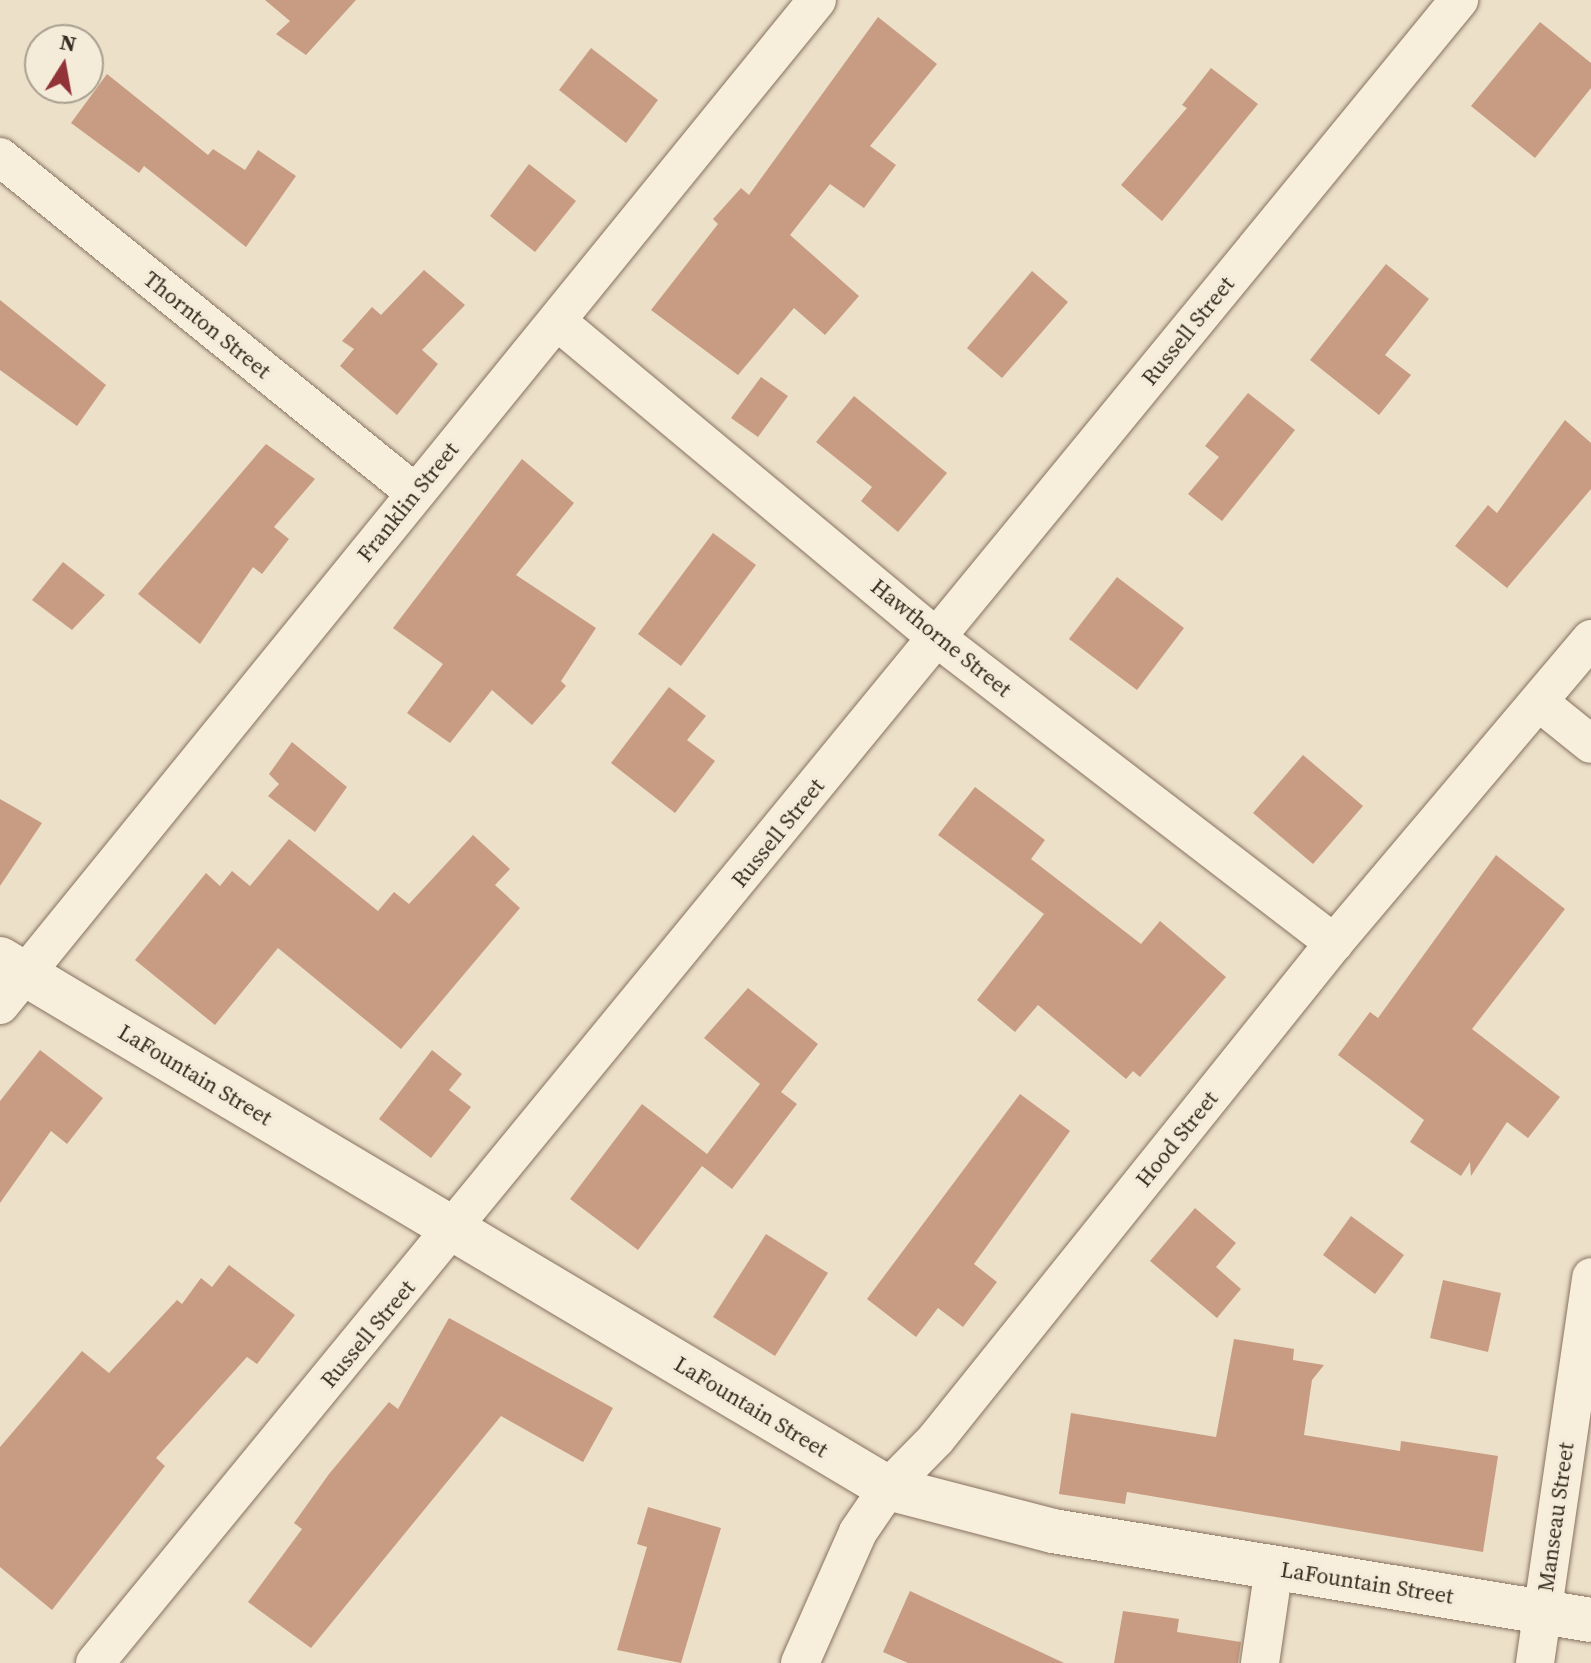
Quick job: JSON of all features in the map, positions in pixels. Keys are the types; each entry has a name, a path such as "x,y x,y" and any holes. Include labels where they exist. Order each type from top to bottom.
{"street":[{"name":"Franklin Street","path":"9,979 558,322 817,0"},
{"name":"Russell Street","path":"95,1663 1459,0"},
{"name":"Thornton Street","path":"0,157 414,492"},
{"name":"Hawthorne Street","path":"558,322 937,638 1334,943"},
{"name":"Hood Street","path":"800,1663 858,1532 888,1488 936,1439 1334,943 1591,639"},
{"path":"1540,703 1591,744"},
{"name":"LaFountain Street","path":"9,979 453,1230 888,1488 1053,1531 1591,1620"},
{"name":"Manseau Street","path":"1535,1663 1591,1277"},
{"path":"1260,1663 1274,1567"}],"building":[{"path":"265,0 356,0 306,55 276,34 290,21"},
{"path":"878,17 937,64 870,146 896,165 864,208 830,184 790,235 859,296 825,335 794,308 738,375 651,310 718,224 713,219 741,188 749,195"},
{"path":"1540,22 1591,63 1591,88 1535,158 1471,106"},
{"path":"591,48 658,100 626,143 559,90"},
{"path":"1211,68 1258,104 1162,221 1121,185 1187,108 1182,105"},
{"path":"107,74 208,155 213,149 245,170 258,150 296,176 246,247 144,166 139,173 71,123 85,104 104,104 104,78"},
{"path":"529,164 576,201 535,252 490,216"},
{"path":"1386,264 1429,299 1385,355 1411,375 1379,415 1310,360"},
{"path":"424,270 465,305 422,350 438,364 397,415 340,366 354,349 342,341 372,307 381,315"},
{"path":"1032,271 1068,302 1002,378 967,348"},
{"path":"0,300 106,385 77,426 0,370"},
{"path":"761,377 788,396 758,437 731,418"},
{"path":"1248,393 1295,430 1222,521 1188,494 1219,457 1205,446"},
{"path":"854,396 947,473 898,532 861,501 872,487 816,442"},
{"path":"1565,420 1591,443 1591,489 1507,588 1455,546 1488,505 1497,513"},
{"path":"266,444 315,479 274,527 289,539 262,574 253,567 200,644 138,594"},
{"path":"522,459 574,503 516,575 596,628 561,681 566,686 532,725 492,690 450,743 407,713 443,664 393,628"},
{"path":"713,533 756,565 681,666 638,634"},
{"path":"63,562 105,595 72,630 32,600"},
{"path":"1117,577 1184,628 1137,690 1069,639"},
{"path":"669,687 706,716 687,740 715,761 675,813 611,763"},
{"path":"292,742 347,787 315,832 268,796 279,784 269,774"},
{"path":"1303,755 1363,806 1313,864 1253,813"},
{"path":"975,787 1045,840 1031,859 1141,944 1160,921 1226,977 1140,1077 1133,1071 1126,1079 1038,1005 1015,1032 977,1000 1044,914 938,835"},
{"path":"0,799 42,823 0,886"},
{"path":"473,835 510,869 495,885 520,908 401,1049 278,948 215,1025 135,960 206,873 220,886 232,871 250,886 289,839 378,911 394,892 409,904"},
{"path":"1496,855 1565,909 1472,1029 1560,1097 1528,1138 1507,1122 1471,1176 1470,1162 1461,1176 1410,1142 1424,1120 1338,1055 1370,1012 1378,1018"},
{"path":"748,988 818,1044 781,1092 797,1104 732,1189 702,1166 638,1250 570,1199 642,1104 707,1154 760,1084 704,1038"},
{"path":"40,1050 103,1098 67,1144 51,1131 0,1203 0,1101"},
{"path":"432,1050 462,1074 449,1090 471,1107 431,1158 379,1119"},
{"path":"1020,1094 1070,1131 974,1264 997,1282 963,1327 938,1308 916,1337 867,1299"},
{"path":"1195,1208 1236,1243 1216,1267 1241,1289 1217,1318 1150,1261"},
{"path":"1351,1216 1404,1255 1375,1294 1323,1255"},
{"path":"766,1234 828,1273 775,1356 713,1317"},
{"path":"229,1265 295,1315 257,1364 247,1357 156,1458 165,1466 52,1610 0,1567 0,1447 82,1351 109,1373 177,1300 182,1304 201,1278 212,1287"},
{"path":"1443,1280 1501,1293 1488,1352 1430,1338"},
{"path":"449,1318 613,1408 583,1462 501,1416 311,1648 248,1602 302,1529 294,1523 329,1474 389,1402 398,1409"},
{"path":"1234,1339 1294,1349 1293,1360 1324,1365 1312,1380 1304,1435 1400,1451 1401,1441 1498,1456 1483,1552 1127,1492 1125,1504 1059,1494 1071,1413 1216,1437"},
{"path":"648,1507 721,1528 681,1663 617,1650 647,1547 637,1544"},
{"path":"910,1591 1064,1663 908,1663 883,1652"},
{"path":"1123,1611 1179,1619 1177,1632 1241,1642 1238,1663 1114,1663"}]}
